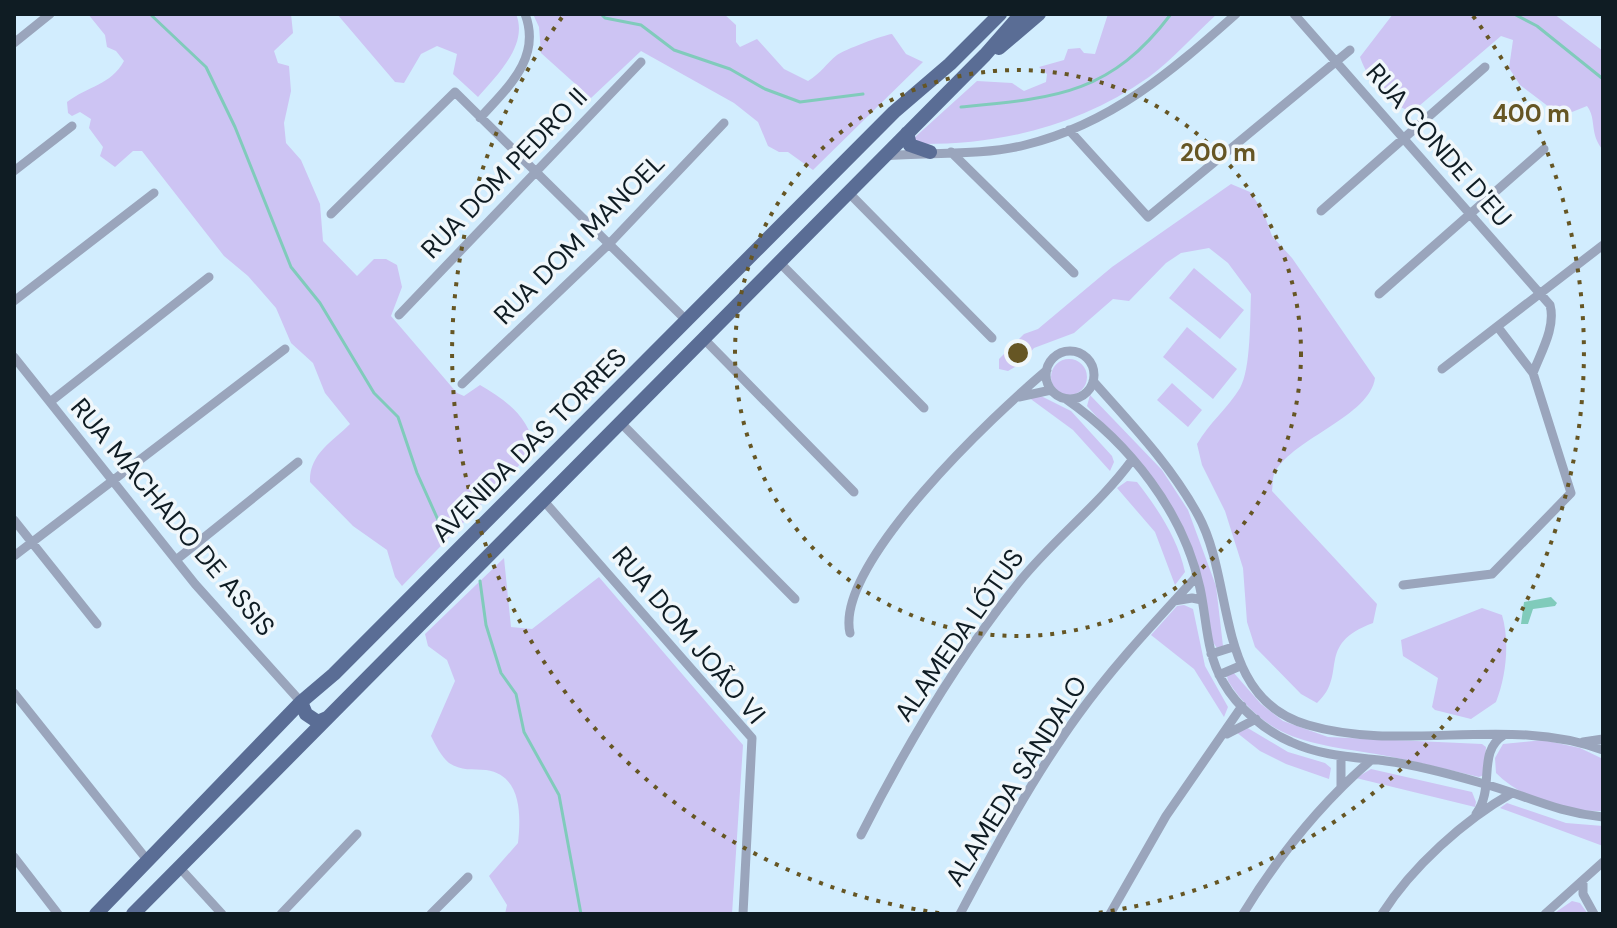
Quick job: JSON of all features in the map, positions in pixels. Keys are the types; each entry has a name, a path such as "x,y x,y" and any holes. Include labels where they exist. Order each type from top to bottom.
{"main road":[{"path":"894,112 989,14"},
{"name":"AVENIDA DAS TORRES","path":"96,914 301,702 334,674 894,112 950,64 1000,14"},
{"name":"AVENIDA DAS TORRES","path":"133,914 985,55 1021,14"},
{"path":"985,55 1000,48 1039,14"},
{"path":"907,133 910,145 930,152"},
{"path":"729,312 753,279 745,270 734,274"},
{"path":"301,702 312,719 318,722 327,718"},
{"path":"264,781 281,761 284,748 275,740 266,739"}],"street":[{"path":"14,43 50,14"},
{"path":"480,118 527,60 531,42 525,14"},
{"path":"884,156 1024,145 1069,130 1154,86 1236,14"},
{"name":"RUA CONDE D'EU","path":"1294,14 1550,305 1553,315 1550,328 1533,373"},
{"path":"1069,130 1148,217 1350,50"},
{"name":"RUA DOM PEDRO II","path":"399,315 641,62"},
{"path":"1321,211 1485,67"},
{"path":"331,214 455,92 687,321"},
{"name":"RUA DOM MANOEL","path":"462,384 610,243 724,123"},
{"path":"14,171 72,126"},
{"path":"1379,294 1544,149"},
{"path":"951,152 1074,273"},
{"path":"848,192 992,338"},
{"path":"14,301 154,193"},
{"path":"1442,369 1603,245"},
{"path":"779,262 924,408"},
{"path":"50,402 209,277"},
{"path":"1403,585 1492,574 1571,493 1533,373 1500,330"},
{"path":"703,338 854,492"},
{"path":"14,556 285,349"},
{"path":"850,633 848,622 853,598 888,537 943,471 1012,399 1047,370 1059,354 1073,351 1091,363 1093,381 1153,447 1199,517 1218,568 1233,647 1240,666 1267,701 1305,724 1343,731 1562,737 1603,750"},
{"name":"RUA MACHADO DE ASSIS","path":"14,357 176,560 301,702"},
{"path":"1047,370 1051,390"},
{"path":"1066,399 1083,395 1093,381"},
{"path":"1012,399 1051,390 1089,415 1142,471 1173,516 1197,576 1211,654 1219,675 1256,719 1288,741 1341,757 1371,760 1488,785 1569,814 1603,817"},
{"path":"620,422 795,599"},
{"name":"ALAMEDA LÓTUS","path":"861,835 901,757 1019,582 1062,532 1117,480 1132,460"},
{"path":"176,560 298,462"},
{"name":"ALAMEDA LÓTUS","path":"1117,480 1142,471"},
{"name":"RUA DOM JOÃO VI","path":"543,500 752,738 743,914"},
{"path":"14,520 97,624"},
{"name":"ALAMEDA SÂNDALO","path":"960,914 1000,839 1077,717 1197,576"},
{"path":"1174,601 1202,600"},
{"path":"1211,654 1233,647"},
{"path":"1219,675 1240,666"},
{"path":"14,693 148,861"},
{"path":"1110,914 1166,816 1242,706"},
{"path":"1224,736 1256,719"},
{"path":"1382,914 1416,873 1482,807 1488,785 1489,751 1492,743 1504,735"},
{"path":"1581,742 1603,739"},
{"path":"1341,757 1341,786"},
{"path":"1243,914 1268,873 1318,808 1371,760"},
{"path":"1472,820 1512,793"},
{"path":"281,914 357,834"},
{"path":"14,857 58,914"},
{"path":"1546,913 1603,862"},
{"path":"179,867 222,914"},
{"path":"431,914 468,877"},
{"path":"1583,883 1591,910"},
{"path":"1567,896 1591,910"}],"shaded area":[{"path":"88,14 291,14 293,33 274,51 278,63 289,66 291,91 284,123 286,143 301,160 320,204 323,241 357,276 374,259 386,259 397,265 402,287 391,316 457,393 464,396 480,385 516,411 528,428 534,450 402,586 395,577 387,550 353,526 310,482 317,456 350,424 325,393 313,363 291,343 276,308 248,276 224,256 142,151 133,151 115,167 100,156 103,147 89,128 91,119 80,112 72,116 68,113 67,102 113,75 124,61 116,51 107,47 105,35"},
{"path":"337,14 516,14 518,37 509,59 478,97 453,74 457,54 437,46 421,54 404,83 395,82"},
{"path":"533,14 724,14 736,25 736,42 740,47 757,39 784,69 808,81 837,55 892,34 906,54 923,62 813,170 788,152 779,152 768,146 758,122 734,103 641,51 591,98 541,53 539,27"},
{"path":"1108,14 1217,14 1149,77 1095,108 1067,120 1009,136 917,144 914,138 977,81 1012,83 1024,91 1046,82 1047,74 1039,67 1064,60 1068,49 1080,48 1084,53 1095,54"},
{"path":"1393,14 1554,14 1603,51 1603,150 1596,138 1587,106 1572,112 1553,110 1520,85 1509,68 1513,40 1501,36 1412,112 1394,103 1368,75 1360,57"},
{"path":"1231,184 1250,192 1263,211 1272,236 1292,258 1375,378 1370,392 1360,404 1298,448 1273,476 1272,491 1377,604 1373,623 1355,632 1338,650 1331,681 1317,703 1301,694 1255,647 1247,622 1243,568 1225,511 1202,465 1197,444 1240,388 1246,369 1251,294 1228,263 1209,248 1181,253 1166,263 1129,301 1113,299 1074,333 1034,348 1020,364 1008,371 999,369 999,359 1024,334 1038,329 1112,267"},
{"path":"1194,268 1244,310 1220,339 1169,298"},
{"path":"1187,327 1237,369 1213,399 1163,357"},
{"path":"1069,359 1081,365 1087,377 1081,389 1069,395 1057,389 1051,377 1057,365"},
{"path":"1172,383 1202,410 1188,427 1157,400"},
{"path":"1039,395 1071,411 1112,456 1114,462 1110,471 1073,430 1028,397"},
{"path":"1090,395 1162,470 1188,510 1216,586 1223,646 1217,648 1212,641 1198,567 1173,511 1136,461 1087,406"},
{"path":"1127,481 1137,482 1172,536 1185,572 1175,585 1155,532 1117,488"},
{"path":"504,558 511,627 532,629 599,577 743,745 732,914 505,914 507,905 489,876 518,843 517,798 507,780 498,773 454,766 437,747 431,736 455,681 447,660 428,646 425,634"},
{"path":"1551,597 1557,603 1555,606 1533,609 1528,624 1521,624 1524,602"},
{"path":"1177,606 1193,609 1205,666 1228,707 1224,717 1194,669 1151,635"},
{"path":"1482,608 1502,615 1506,636 1506,659 1496,702 1471,719 1435,710 1432,707 1438,678 1403,656 1401,640"},
{"path":"1233,672 1261,704 1283,721 1328,737 1482,744 1486,747 1484,775 1479,777 1332,747 1293,736 1259,717 1243,701 1228,681 1227,676"},
{"path":"1246,727 1288,752 1325,763 1331,768 1329,779 1260,751 1236,732"},
{"path":"1543,740 1580,748 1603,759 1603,811 1560,807 1532,797 1496,773 1495,758 1503,744"},
{"path":"1371,769 1472,792 1475,807 1356,778"},
{"path":"1507,803 1566,823 1603,826 1603,846 1500,808"},
{"path":"1572,901 1580,903 1588,914 1553,914"}],"waterway":[{"path":"150,14 206,67 235,127 291,267 320,303 374,393 398,417 417,473 443,531"},
{"path":"601,14 605,18 641,25 674,50 730,69 765,89 800,102 863,94"},
{"path":"961,107 1053,95 1103,77 1148,41 1171,14"},
{"path":"1514,14 1537,26 1603,79"},
{"path":"480,581 486,625 501,673 516,694 524,732 559,795 581,914"}]}
